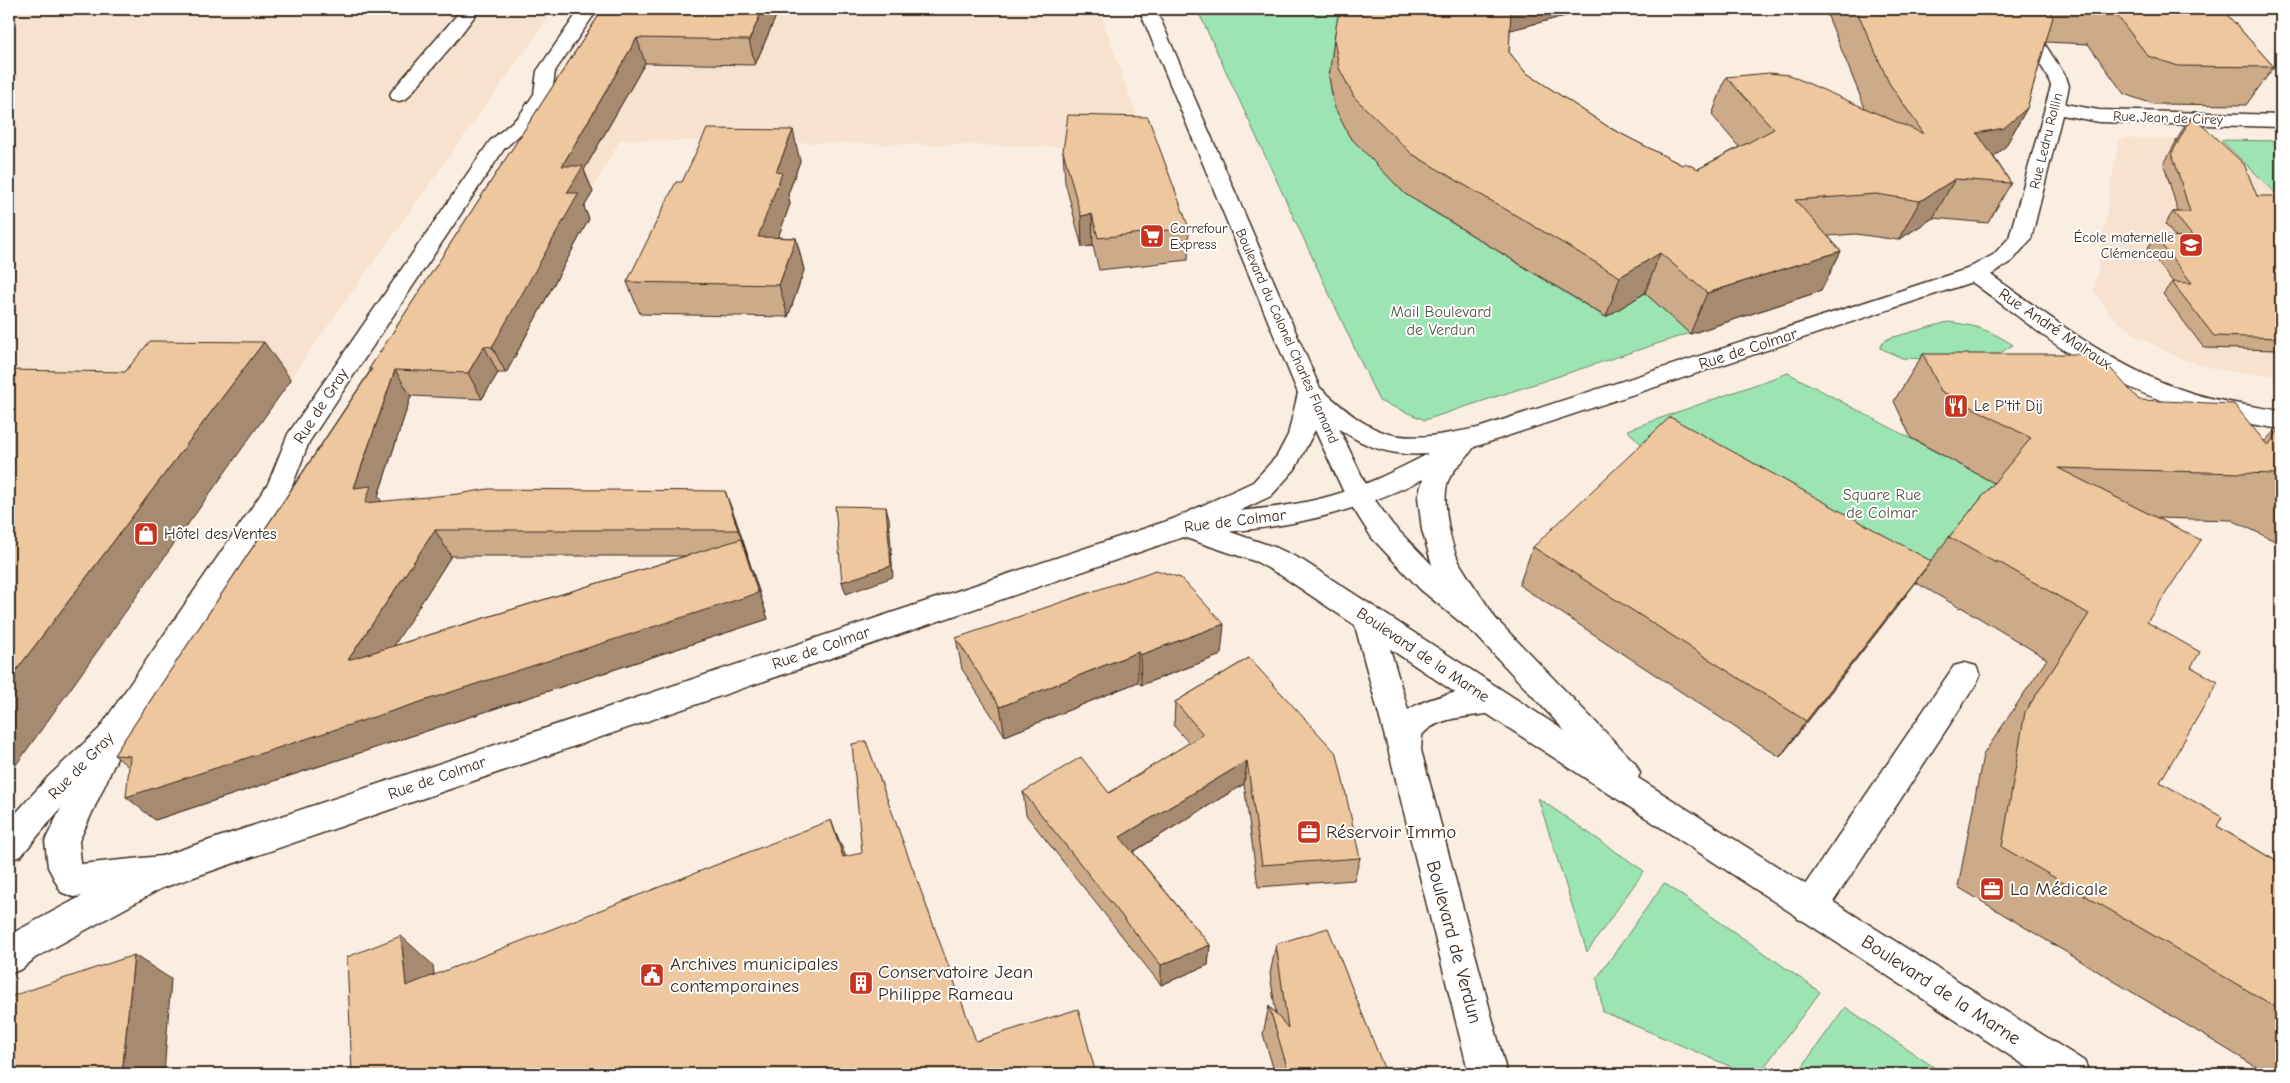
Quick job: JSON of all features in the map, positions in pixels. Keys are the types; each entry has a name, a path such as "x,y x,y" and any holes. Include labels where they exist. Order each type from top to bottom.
{"street":[{"path":"399,95 448,39 471,9"},
{"name":"Rue de Gray","path":"9,845 59,787 110,739 280,487 297,440 497,145 526,120 539,101 543,94 546,71 589,9"},
{"name":"Boulevard du Colonel Charles Flamand","path":"1147,9 1310,393 1359,497"},
{"name":"Rue Ledru Rollin","path":"2012,252 2020,238 2056,108 2060,86 2057,77 2014,9"},
{"name":"Rue Jean de Cirey","path":"2056,108 2099,116 2281,121"},
{"name":"Rue de Colmar","path":"1310,393 1363,434 1389,444 1424,446 1480,437 1975,274 2001,261 2012,252"},
{"name":"Rue André Malraux","path":"1975,274 2092,357 2129,377 2171,395 2218,409 2281,420"},
{"path":"1183,526 1262,489 1286,462 1301,435 1310,393"},
{"name":"Rue de Colmar","path":"9,957 23,946 162,872 1183,526 1297,514 1359,497 1396,482 1480,437"},
{"name":"Boulevard de la Marne","path":"1480,437 1452,458 1437,474 1431,497 1436,530 1447,568 1486,627"},
{"name":"Boulevard de la Marne","path":"1359,497 1382,531 1402,552 1430,581 1486,627 1653,804"},
{"name":"Boulevard de la Marne","path":"1183,526 1267,555 1292,568 1492,701 2071,1074"},
{"name":"Boulevard de Verdun","path":"1367,618 1405,753 1488,1074"},
{"path":"1810,907 1965,675"},
{"name":"Boulevard de Verdun","path":"1405,753 1408,730 1421,717 1442,709 1492,701"},
{"name":"Rue de Colmar","path":"110,739 62,841 65,867 74,881 162,872"}],"shaded area":[{"path":"9,9 555,9 289,380 9,407"},
{"path":"627,9 1099,9 1148,148 620,140 591,192 513,191"},
{"name":"École maternelle Clémenceau","path":"2125,138 2221,140 2281,198 2281,376 2224,371 2181,359 2139,337 2110,315 2094,291 2118,141"}],"green space":[{"name":"Mail Boulevard de Verdun","path":"1197,9 1434,9 1332,60 1329,77 1334,106 1424,206 1605,317 1645,293 1690,333 1425,420 1379,401"},
{"path":"2221,140 2281,141 2281,198"},
{"path":"1948,322 1982,329 2013,345 1994,357 1934,359 1902,358 1880,348 1883,342 1890,338"},
{"name":"Square Rue de Colmar","path":"1788,373 1996,484 1903,599 1653,456 1627,430"},
{"path":"1538,798 1644,871 1587,952"},
{"path":"1664,883 1820,992 1759,1074 1748,1074 1603,1012 1597,978"},
{"path":"1845,1007 1944,1074 1797,1074"}],"building":[{"path":"603,9 763,9 749,40 637,38 562,166 583,166 567,193 579,193 492,347 484,346 468,373 395,370 354,488 371,486 365,503 458,494 488,489 725,491 738,530 435,530 348,660 741,539 758,593 126,797 130,756 114,755 372,369 369,369"},
{"path":"1511,9 1509,52 1525,72 1610,128 1682,165 1685,163 1698,169 1774,129 1726,77 1769,73 1789,75 1924,134 1889,83 1856,9 2048,9 2053,17 2027,108 2004,128 1977,133 2011,183 1955,179 1920,201 1876,194 1795,200 1841,251 1707,293 1660,253 1620,277 1412,154 1354,97 1339,68 1334,39 1339,10"},
{"path":"2112,9 2222,9 2274,67 2178,66 2148,56"},
{"path":"1068,115 1148,117 1189,228 1098,238 1092,214 1081,216 1063,151"},
{"path":"2192,116 2244,164 2257,196 2273,196 2281,205 2281,338 2214,336 2172,282 2192,283 2155,237 2194,238 2173,212 2190,212 2172,153"},
{"path":"707,129 793,130 776,172 782,173 758,237 796,238 779,285 627,282 676,182 682,182"},
{"path":"150,341 264,342 9,680 9,370 125,372"},
{"path":"1923,354 2092,354 2103,360 2139,400 2234,404 2268,446 2281,427 2281,476 2277,474 2058,468 2201,540 2147,622 2200,652 2191,667 2218,682 2160,782 2222,817 2217,826 2281,864 2281,1010 2002,847 2025,712 2089,614 1997,561 1996,563 1949,537 2031,438 1941,391"},
{"path":"1670,417 1931,561 1806,721 1533,547"},
{"path":"835,506 886,507 891,566 842,582"},
{"path":"1156,570 1181,578 1224,624 1140,655 1138,652 1000,707 956,638"},
{"path":"1249,658 1337,754 1360,858 1262,865 1247,761 1120,837 1210,945 1161,965 1023,792 1081,757 1109,793 1203,734 1175,702"},
{"path":"866,741 976,1041 1078,1009 1096,1074 352,1074 347,957 401,936 406,986 831,820 843,857 862,853 852,744"},
{"path":"1328,928 1384,1068 1411,1067 1412,1074 1289,1074 1269,1006 1288,1028 1276,944"},
{"path":"134,955 122,1074 9,1074 9,997"}],"place":[{"name":"Carrefour Express","path":"1152,236"},
{"name":"École maternelle Clémenceau","path":"2191,245"},
{"name":"Le P'tit Dij","path":"1956,406"},
{"name":"Hôtel des Ventes","path":"146,534"},
{"name":"Réservoir Immo","path":"1309,832"},
{"name":"La Médicale","path":"1992,889"},
{"name":"Archives municipales contemporaines","path":"652,975"},
{"name":"Conservatoire Jean Philippe Rameau","path":"861,983"}]}
